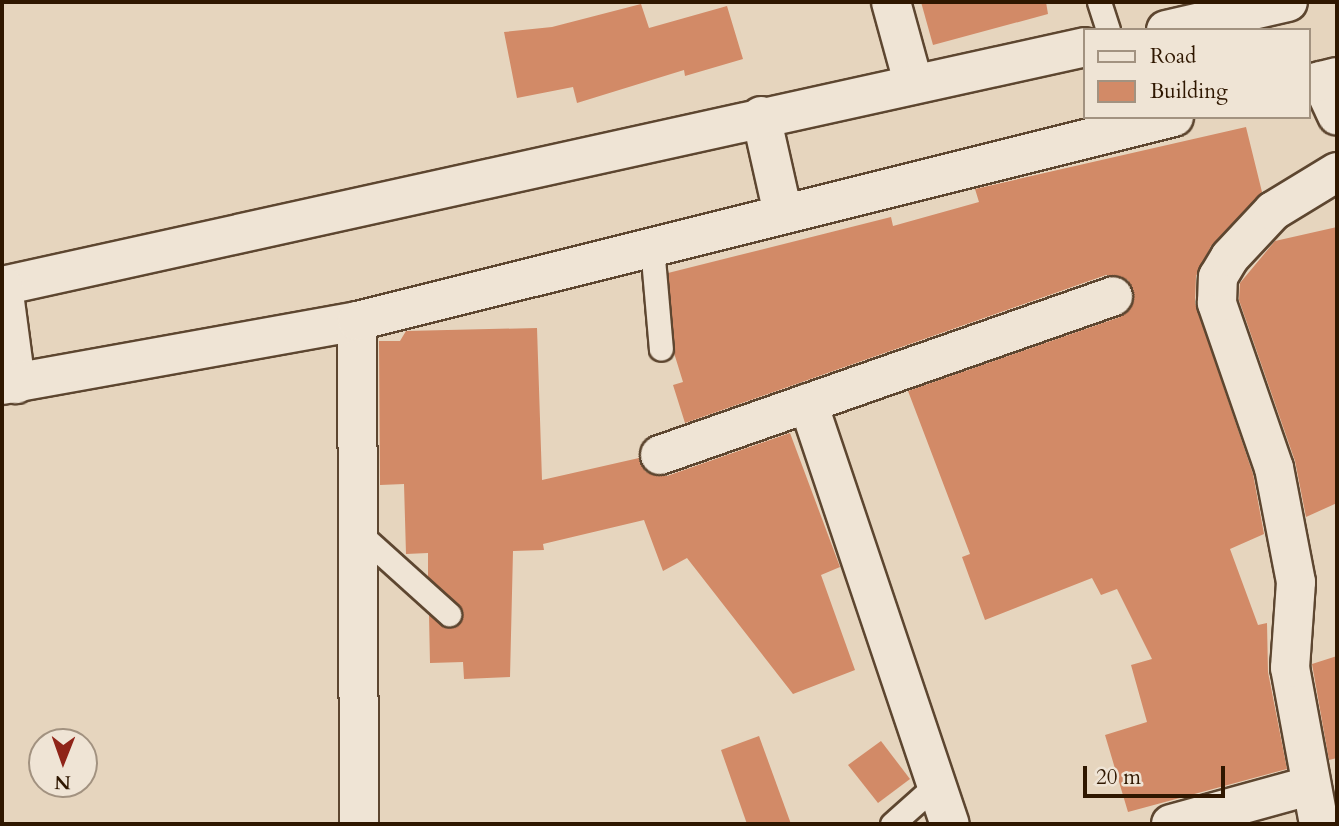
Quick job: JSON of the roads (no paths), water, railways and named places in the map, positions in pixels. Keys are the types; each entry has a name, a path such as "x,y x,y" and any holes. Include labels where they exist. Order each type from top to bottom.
{"street":[{"path":"891,2 913,82"},
{"path":"1175,28 1288,2"},
{"path":"1084,47 913,82 763,125 4,294 10,374 357,321 1158,119"},
{"path":"1322,81 1337,116"},
{"path":"763,125 783,214"},
{"path":"1320,824 1323,782 1290,668 1296,582 1277,481 1217,303 1218,277 1230,257 1273,211 1337,172"},
{"path":"660,455 1114,296"},
{"path":"357,321 360,534 359,824"},
{"path":"808,403 950,824"},
{"path":"1171,824 1323,782"}],"lane":[{"path":"1099,2 1107,28"},
{"path":"652,247 661,349"},
{"path":"360,534 449,614"},
{"path":"892,824 937,784"}]}
